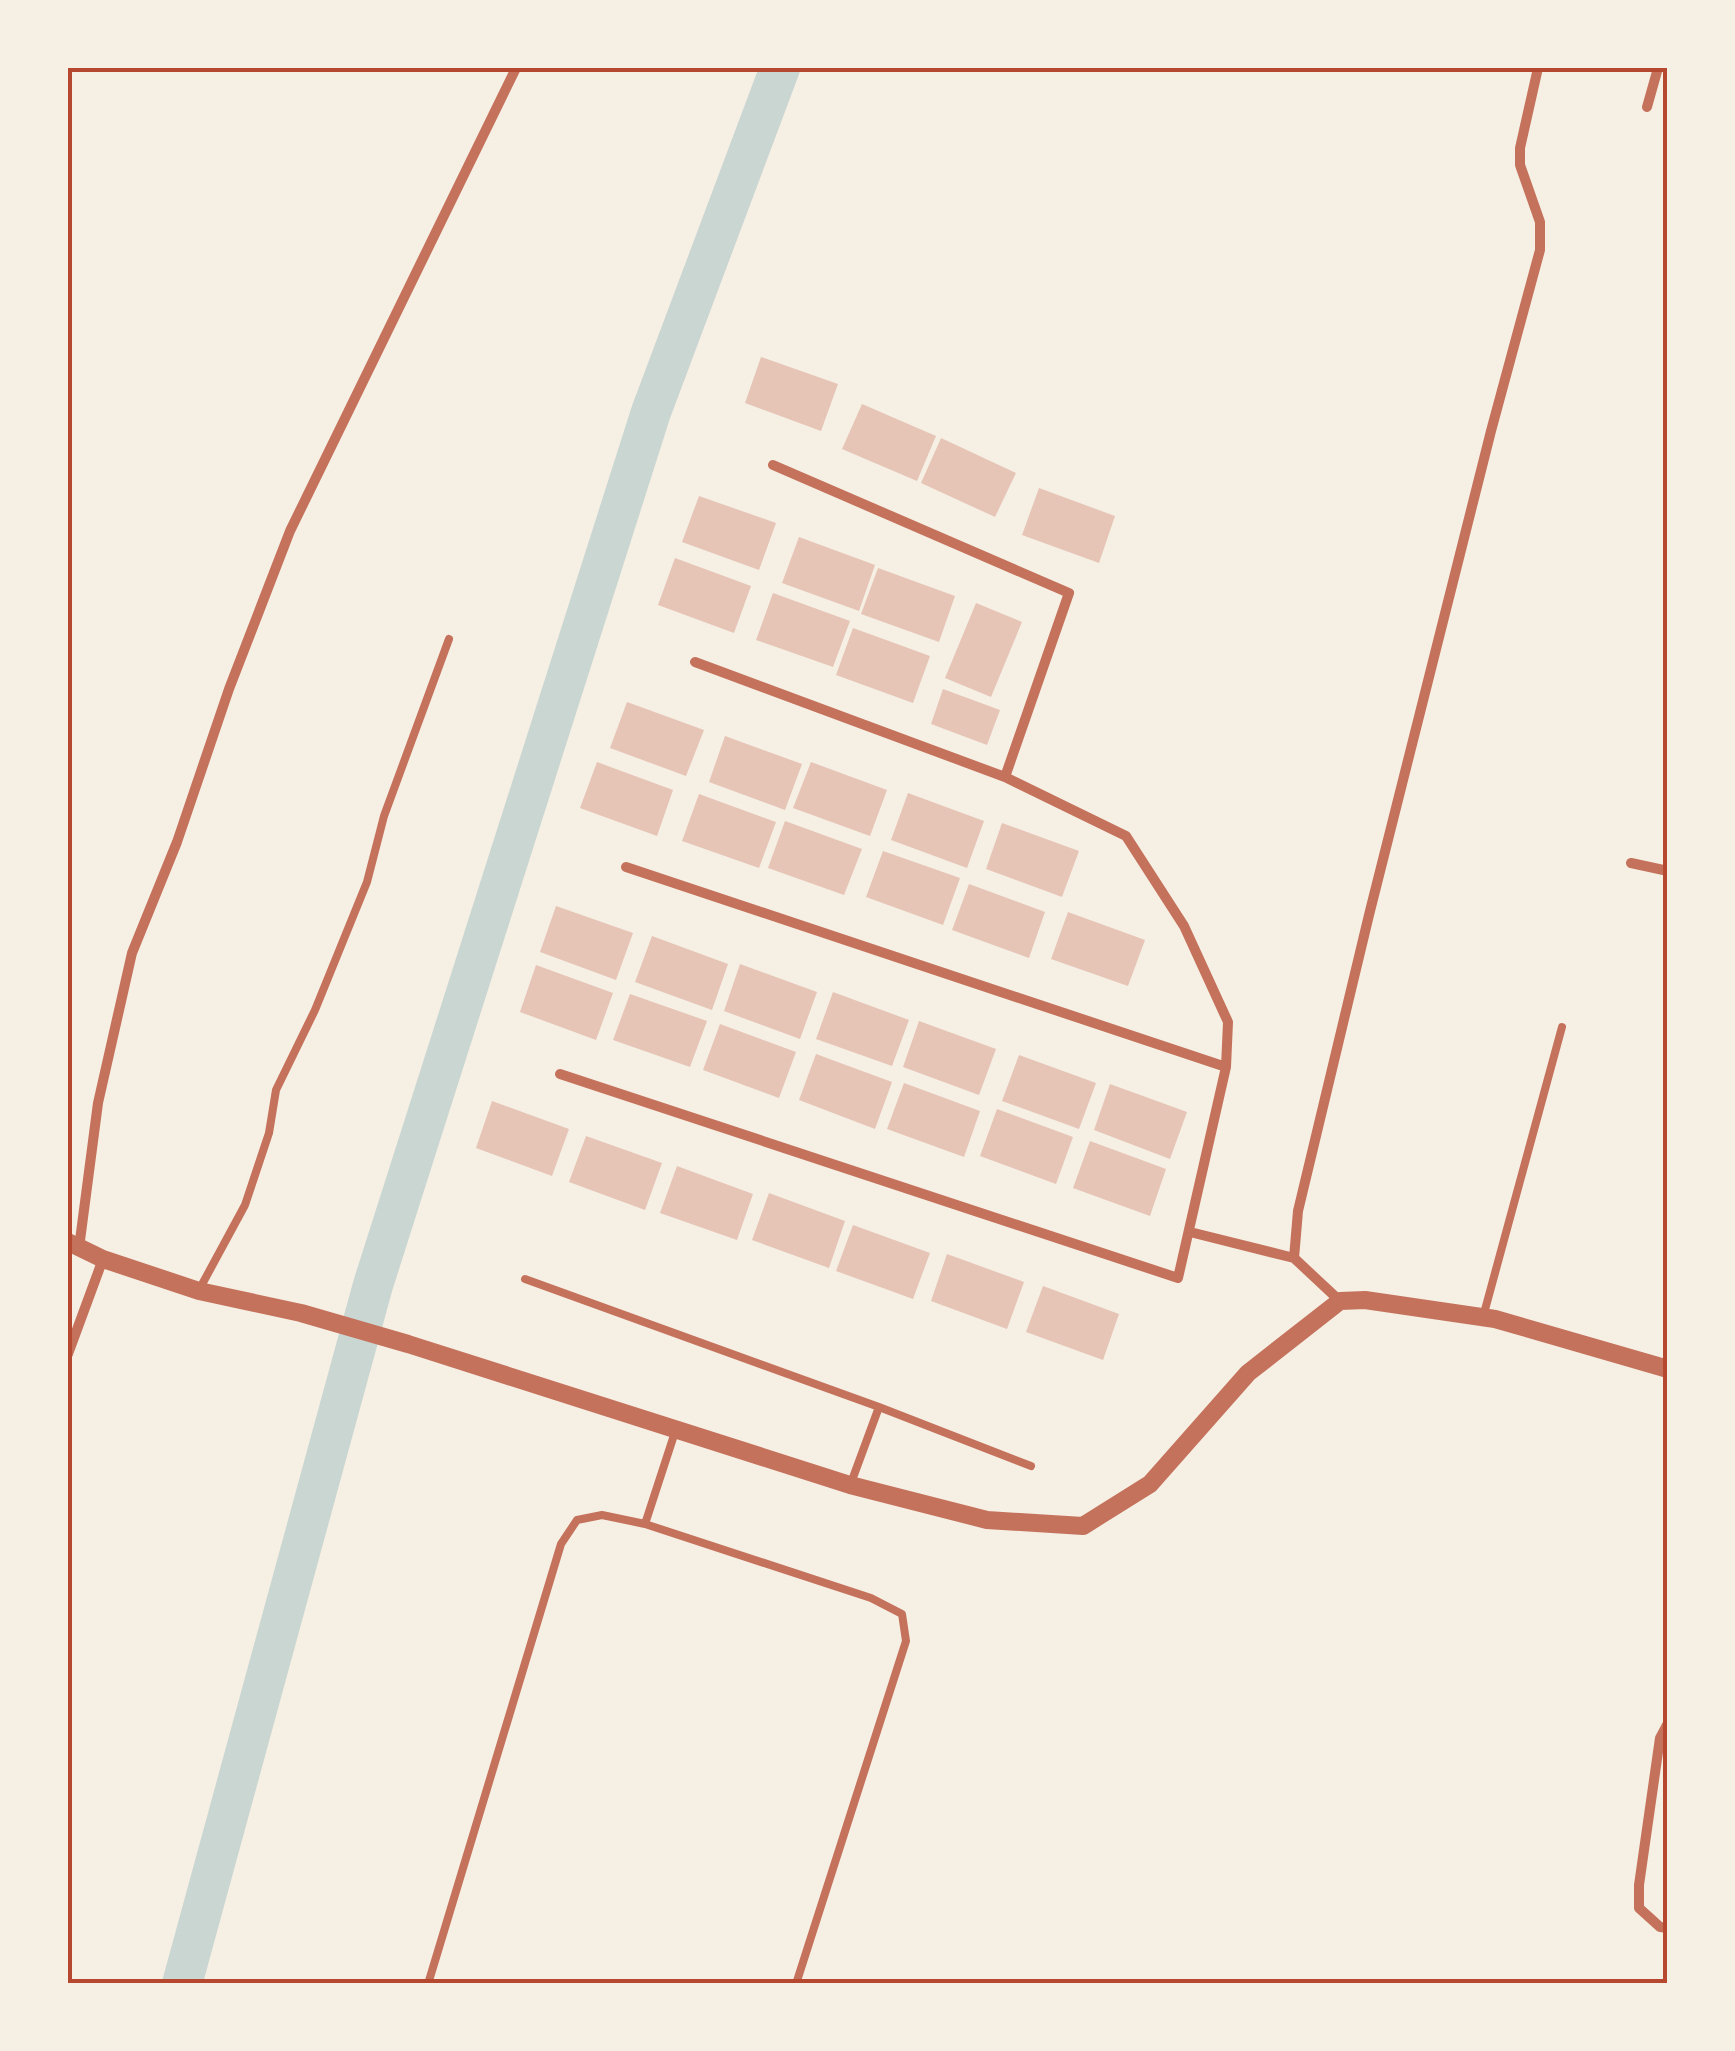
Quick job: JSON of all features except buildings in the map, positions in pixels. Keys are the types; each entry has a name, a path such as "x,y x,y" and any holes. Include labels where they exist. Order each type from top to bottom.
{"street":[{"path":"516,68 290,532 229,689 177,842 132,953 98,1103 73,1245 198,1291 302,1313 850,1485 987,1520 1083,1526 1150,1484 1248,1373 1340,1301 1366,1300 1495,1319 1668,1369"},
{"path":"1294,1258 1304,1182 1369,915 1540,250 1540,222 1520,165 1520,148 1538,68"},
{"path":"1646,107 1658,68"},
{"path":"773,465 1069,593 1005,778"},
{"path":"560,1074 1178,1278 1226,1067 1228,1022 1184,926 1126,836 1005,778 694,662"},
{"path":"1631,863 1668,871"},
{"path":"626,867 1226,1067"},
{"path":"1190,1232 1294,1258 1340,1301"},
{"path":"68,1354 103,1259"},
{"path":"1668,1723 1660,1738 1639,1886 1640,1908 1660,1927 1668,1928"}],"lane":[{"path":"198,1291 246,1205 269,1132 276,1090 315,1010 367,882 384,816 448,639"},
{"path":"1482,1317 1562,1027"},
{"path":"525,1279 1031,1466"},
{"path":"850,1485 880,1408"},
{"path":"645,1524 676,1429"},
{"path":"428,1984 562,1544 576,1520 602,1515 645,1524 871,1598 902,1614 906,1641 796,1984"}],"waterway":[{"path":"182,1984 373,1285 651,412 780,68"}]}
